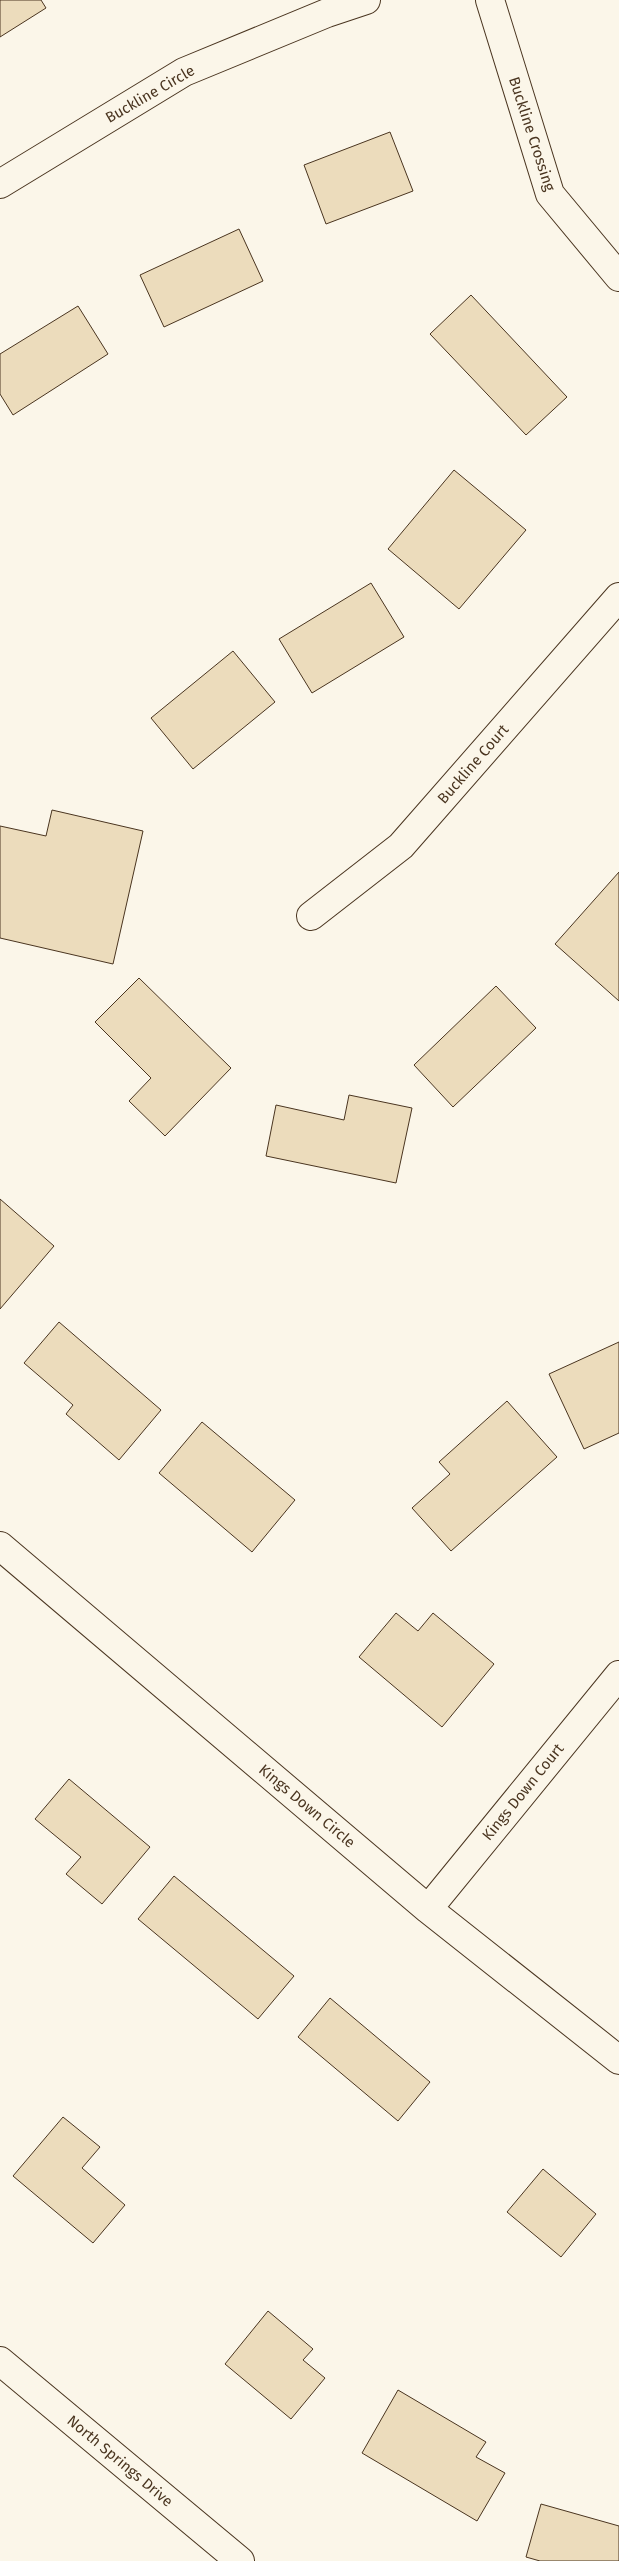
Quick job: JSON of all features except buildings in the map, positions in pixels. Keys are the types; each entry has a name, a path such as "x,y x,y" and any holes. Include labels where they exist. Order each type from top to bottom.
{"street":[{"name":"Buckline Circle","path":"0,184 184,72 327,13 366,0"},
{"name":"Buckline Crossing","path":"490,0 550,194 619,277"},
{"name":"Buckline Court","path":"311,916 401,846 619,597"},
{"name":"Kings Down Circle","path":"0,1546 428,1909 619,2060"},
{"name":"Kings Down Court","path":"428,1909 619,1675"},
{"name":"North Springs Drive","path":"0,2361 240,2561"}]}
